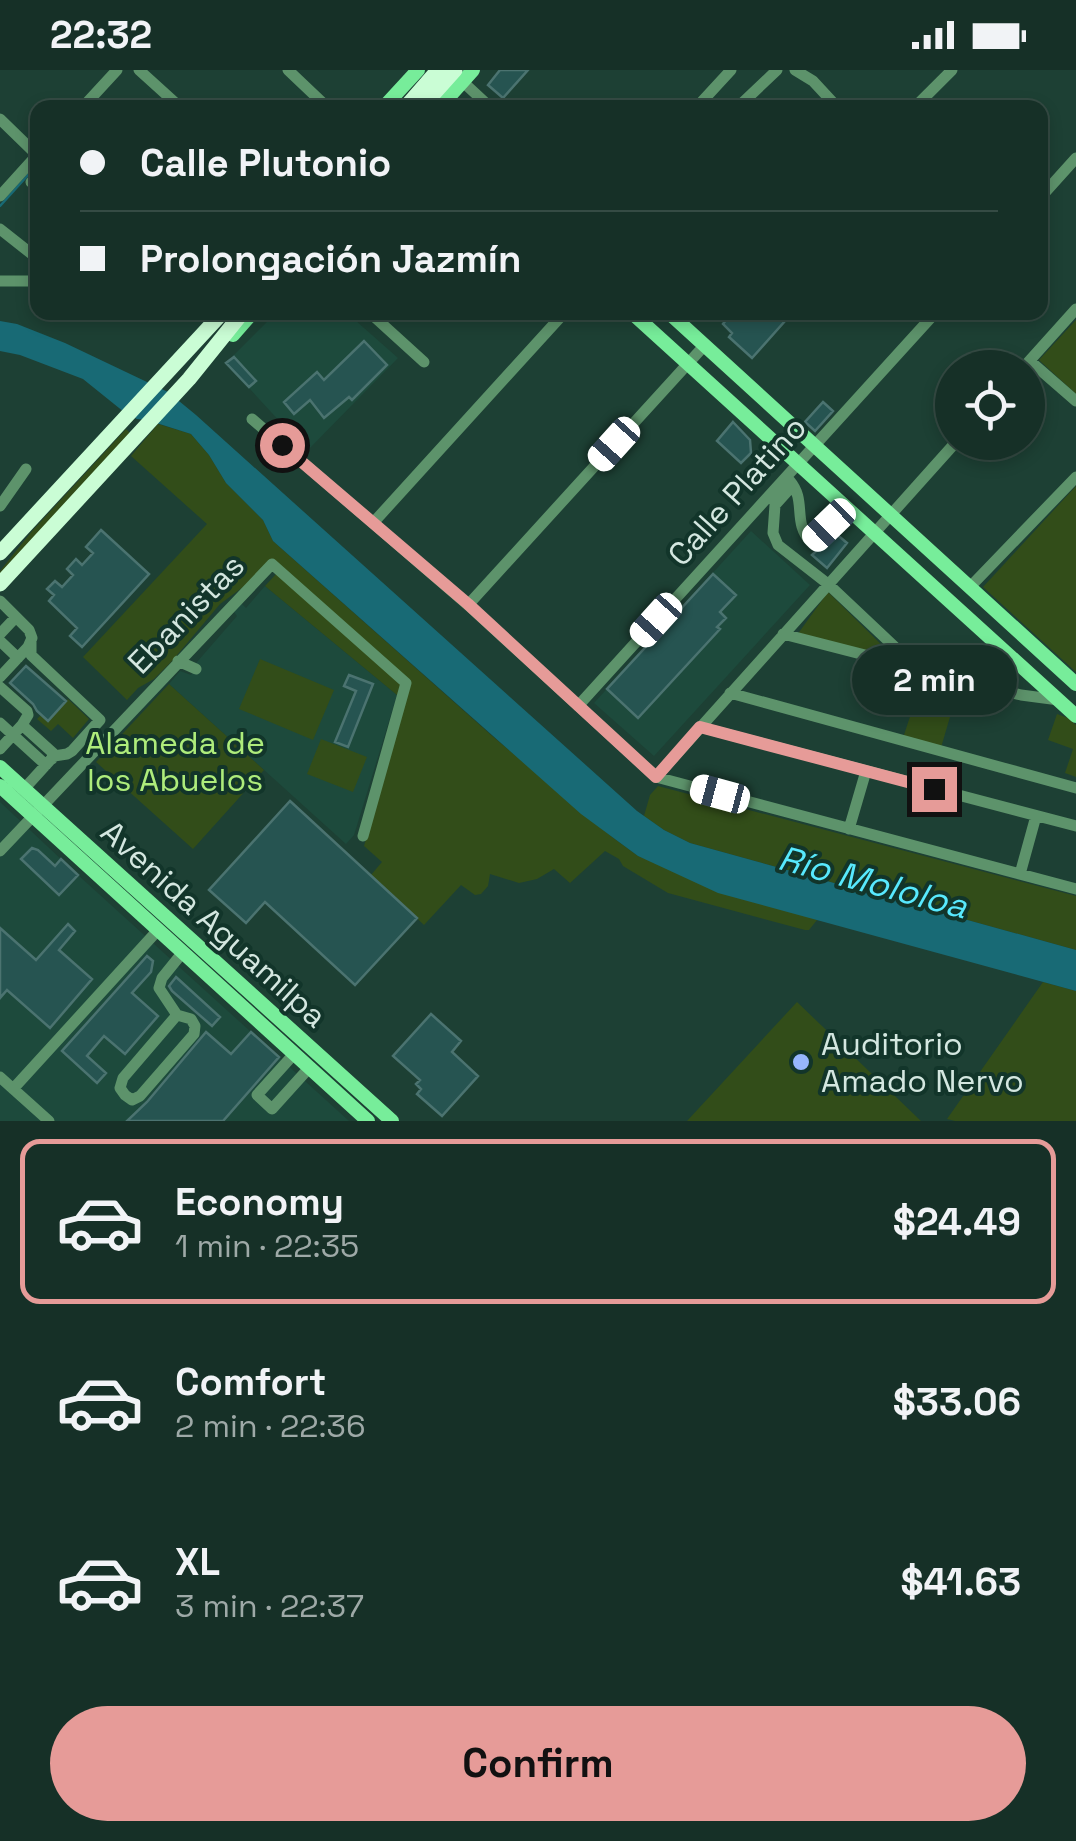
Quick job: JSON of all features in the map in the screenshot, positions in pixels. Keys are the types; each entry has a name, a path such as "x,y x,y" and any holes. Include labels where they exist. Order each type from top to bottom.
{"highway":[{"path":"428,95 438,70"},
{"path":"428,95 464,74"},
{"path":"0,553 216,320"},
{"path":"0,584 189,379 237,320"}],"main road":[{"path":"209,354 228,341 247,320"},
{"path":"639,320 1076,716"},
{"path":"676,320 1076,684"},
{"name":"Avenida Aguamilpa","path":"0,767 24,789 37,810 158,930 187,946 392,1121"},
{"name":"Avenida Aguamilpa","path":"0,786 37,810 152,904 187,946 294,1054 368,1121"},
{"path":"152,904 158,930"}],"street":[{"path":"89,100 117,70"},
{"path":"288,70 320,100"},
{"path":"703,100 731,70"},
{"path":"745,100 777,70"},
{"path":"796,70 814,81 831,100"},
{"path":"922,100 952,70"},
{"path":"141,72 172,100"},
{"path":"464,74 485,100"},
{"path":"0,119 30,147"},
{"path":"1048,189 1076,158"},
{"path":"0,196 30,162"},
{"path":"0,229 30,253"},
{"path":"0,281 30,282"},
{"path":"1039,350 1076,309"},
{"path":"378,320 424,362"},
{"path":"374,524 558,320"},
{"name":"Calle Platino","path":"578,706 790,481 798,465 929,320"},
{"path":"468,604 704,346"},
{"path":"1045,378 1076,402"},
{"path":"252,419 468,604 656,777 1076,889"},
{"path":"656,777 940,460"},
{"path":"0,506 26,469"},
{"path":"970,588 1076,477"},
{"path":"846,508 811,542 801,532 797,490 790,481 775,505 772,533 778,545 828,584 918,670"},
{"name":"Ebanistas","path":"0,850 272,564 406,683 363,836"},
{"path":"0,602 32,634 31,655 100,720 70,752 49,762 24,789"},
{"path":"16,616 0,638 18,658"},
{"path":"783,634 1021,695 1059,700"},
{"path":"2,670 31,642"},
{"path":"178,661 196,669"},
{"path":"0,686 28,715 0,750"},
{"path":"730,693 1076,788"},
{"path":"0,723 18,730 49,762"},
{"path":"700,727 1076,826"},
{"path":"849,828 866,771"},
{"path":"1020,874 1036,816"},
{"path":"13,1088 158,930"},
{"path":"177,1015 123,1078 120,1088 132,1100 140,1096 194,1034 195,1026 190,1019 177,1015 159,988 162,978 187,946"},
{"path":"294,1054 256,1095 272,1109 309,1068"},
{"path":"0,1077 49,1121"}],"shaded area":[{"path":"269,320 355,320 398,358 307,451 226,363"},
{"path":"751,531 810,585 654,756 594,703"},
{"path":"265,586 397,695 354,835 346,844 169,684 180,671 191,675 197,662 237,616 234,612 241,603 246,608"},
{"path":"0,802 78,875 349,1121 0,1121"}],"green space":[{"path":"1076,320 1076,394 1045,366 1045,354"},
{"path":"158,424 191,434 226,483 263,520 273,541 612,837 638,856 817,920 805,930 668,893 605,851 570,883 554,869 519,883 490,874 488,886 481,894 475,895 461,885 424,925 371,875 382,862 364,846 409,688 273,565 220,604 172,661 127,700 83,657 207,524 131,456"},
{"path":"126,429 130,433 0,577 0,571 32,531"},
{"path":"1076,486 1076,672 983,587"},
{"path":"277,573 402,681 397,695 265,586"},
{"path":"828,592 897,660 797,635"},
{"path":"260,659 334,690 313,740 239,709"},
{"path":"921,683 957,693 940,751 902,741"},
{"name":"Alameda de los Abuelos","path":"169,684 264,770 193,849 96,762"},
{"path":"68,699 89,719 73,738 58,724 51,731 37,719 41,715 48,721"},
{"path":"1057,714 1076,725 1076,777 1065,773 1073,749 1048,740"},
{"path":"321,739 367,757 353,792 307,774"},
{"path":"658,786 1076,896 1076,950 690,843 644,816 650,795"},
{"path":"1043,982 1076,991 1076,1121 947,1119"},
{"name":"Auditorio Amado Nervo","path":"797,1002 921,1121 687,1121"}],"water":[{"path":"0,321 65,343 168,392 637,811 664,830 690,843 1076,950 1076,991 718,893 638,856 581,814 273,541 263,520 226,483 191,434 137,419 83,379 0,351"}],"building":[{"path":"500,70 528,70 503,98 488,85"},
{"path":"726,320 786,320 752,358 729,337 732,333 723,324"},
{"path":"364,341 387,365 352,400 349,397 324,418 310,400 294,414 284,402 317,372 324,380"},
{"path":"234,357 256,381 249,387 226,363"},
{"path":"823,402 833,411 815,431 805,422"},
{"path":"733,422 750,440 751,453 741,463 717,441"},
{"path":"101,530 149,574 82,647 70,636 77,628 49,601 54,595 47,589 55,581 62,587 73,575 67,569 76,559 82,565 93,553 86,547"},
{"path":"835,533 847,543 827,568 812,555"},
{"path":"713,574 736,595 720,612 726,618 638,718 607,689"},
{"path":"26,666 66,701 48,721 10,683"},
{"path":"349,675 373,684 348,747 335,742 356,691 344,686"},
{"path":"290,801 417,918 355,985 265,902 246,923 209,890"},
{"path":"32,848 55,866 61,859 78,875 59,895 21,859"},
{"path":"68,924 75,931 59,950 92,979 50,1028 7,990 0,998 0,928 36,960"},
{"path":"147,956 153,961 151,972 132,993 158,1016 125,1054 104,1036 87,1056 106,1073 97,1083 62,1051"},
{"path":"176,977 220,1017 212,1026 172,991 169,986"},
{"path":"431,1014 461,1041 452,1052 478,1076 442,1116 417,1094 421,1089 416,1084 420,1080 393,1056"},
{"path":"206,1032 231,1054 251,1032 279,1057 223,1121 127,1121 147,1102"}],"waterway":[{"path":"0,206 30,173"}],"place":[{"name":"Auditorio Amado Nervo","path":"801,1062"}],"route":[{"path":"282,445 468,604 656,777 700,727 934,789"}],"water label":[{"name":"Río Mololoa","path":"873,882"}]}
